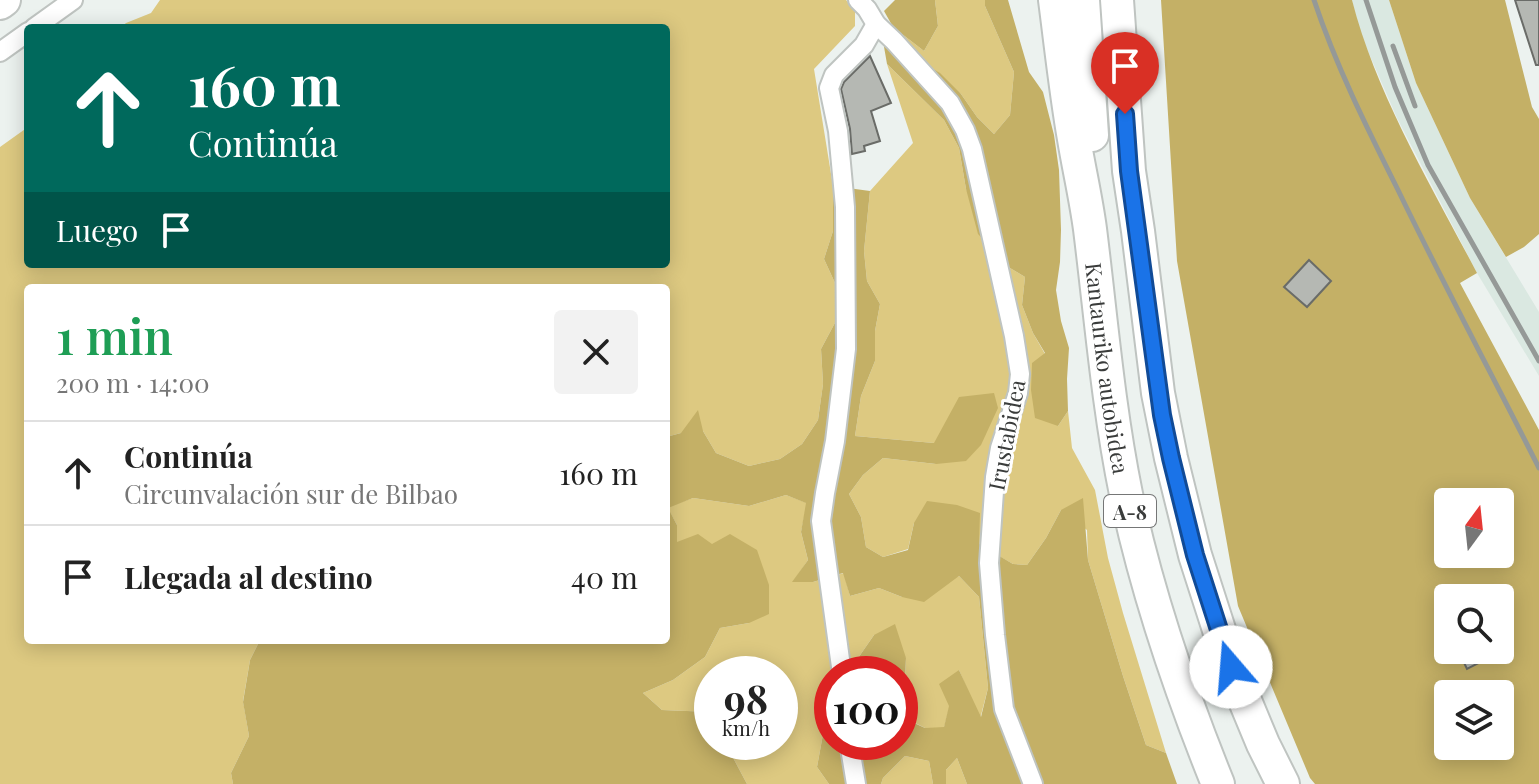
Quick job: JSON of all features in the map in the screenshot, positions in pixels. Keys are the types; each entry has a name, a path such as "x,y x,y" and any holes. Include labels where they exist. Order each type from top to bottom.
{"highway":[{"path":"1055,0 1073,136 1090,226"},
{"path":"1083,0 1092,138 1090,226"},
{"path":"1117,0 1129,171 1138,231"},
{"path":"1138,0 1143,171 1138,231"},
{"name":"Kantauriko autobidea","path":"1090,226 1101,332 1126,495 1178,682 1218,784"},
{"name":"A-8","path":"1138,231 1158,393 1195,555 1231,667 1283,784"}],"street":[{"path":"40,24 73,0"},
{"name":"Irustabidea","path":"858,0 876,24 950,103 965,130 972,149 1014,336 1020,374 1018,393 1000,448 995,477 989,563 1004,709 1033,784"},
{"path":"840,656 821,521 846,349 845,207 838,131 829,88 834,75 864,45 876,24"},
{"path":"0,52 24,35"},
{"path":"852,760 856,784"}],"shaded area":[{"path":"160,0 846,0 855,10 855,26 814,69 833,186 833,231 824,259 835,283 837,319 821,349 823,384 818,420 802,444 780,459 749,466 716,453 703,431 670,436 670,284 24,284 24,644 258,644 250,660 243,701 249,736 231,773 233,784 0,784 0,147 24,130 24,268 670,268 670,24 125,24 151,13"},
{"path":"895,0 935,0 938,26 924,51 893,27 884,11"},
{"path":"935,0 985,0 1014,72 1010,115 994,134 961,94 883,41 893,27 924,51 938,26"},
{"path":"985,0 1008,0 1029,72 1043,92 1054,135 1059,170 1061,230 1056,290 1069,348 1068,411 1058,426 1035,418 1031,390 1032,363 1045,353 1022,305 1025,277 1010,268 978,234 959,148 944,120 887,64 883,41 940,73 994,134 1010,115 1014,72"},
{"path":"1161,0 1352,0 1362,35 1390,105 1477,273 1460,283 1539,430 1539,784 1315,784 1238,606 1177,261"},
{"path":"1352,0 1389,0 1416,83 1470,198 1539,312 1539,376 1477,273 1397,118 1360,33"},
{"path":"1389,0 1505,0 1532,107 1539,119 1539,234 1506,257 1470,198 1416,83"},
{"path":"887,64 944,120 959,148 966,189 1010,268 1025,277 1022,305 1045,354 1058,426 1068,411 1072,448 1095,490 1108,558 1166,753 1146,745 1088,560 1087,530 1061,510 1027,565 1013,564 978,544 914,523 908,549 883,557 866,547 861,517 849,494 863,475 883,458 936,464 934,443 855,436 861,396 875,361 875,331 880,304 867,281 864,251 870,191 913,143"},
{"path":"833,186 870,191 864,251 867,281 880,304 875,331 875,361 861,396 855,436 934,443 959,397 994,393 998,408 981,445 966,461 936,464 883,458 863,475 849,494 861,517 866,547 883,557 908,550 914,523 927,501 957,505 980,513 979,544 1013,564 1027,565 1061,510 1083,498 1088,560 1123,676 1146,745 1166,753 1177,784 967,784 957,758 946,770 946,784 933,784 929,761 918,759 918,725 925,728 944,727 949,706 939,684 959,670 981,717 988,688 979,597 959,576 924,602 879,588 850,596 843,573 813,582 792,582 808,560 801,532 806,503 786,495 749,506 693,498 670,507 670,436 681,433 698,410 703,431 716,453 749,466 780,459 802,444 818,420 823,384 821,349 837,319 835,283 824,259 833,231"},
{"path":"786,495 807,503 801,532 808,560 793,582 813,582 844,573 850,596 879,588 902,597 959,576 979,597 988,688 980,719 959,670 944,728 925,728 918,724 918,656 903,656 874,635 859,656 814,656 814,760 818,760 817,767 829,784 747,784 734,760 798,760 798,656 706,656 720,628 749,623 711,544 676,542 677,525 670,506 693,498 749,506"},
{"path":"670,512 677,525 677,542 698,534 712,544 730,534 757,550 769,585 769,614 749,623 720,628 706,656 694,656 694,665 673,680 643,693 662,710 694,711 694,760 734,760 747,784 233,784 231,773 249,736 243,702 250,660 258,644 670,644"},
{"path":"895,624 905,656 859,656 874,635"},
{"path":"694,665 694,711 662,710 643,693 673,680"},
{"path":"957,758 967,784 946,784 946,770"},
{"path":"918,759 929,761 933,784 881,784 901,760"},
{"path":"818,760 901,760 881,784 829,784 817,767"}],"building":[{"path":"1515,0 1539,0 1539,65 1536,65"},
{"path":"870,56 891,103 871,111 880,141 864,146 865,151 852,154 841,89"},
{"path":"1309,260 1331,281 1307,307 1284,287"}],"railway":[{"path":"1314,0 1364,120 1539,468"},
{"path":"1366,0 1395,87 1428,165 1539,361"},
{"path":"1393,46 1415,106"}],"route":[{"path":"1125,114 1129,171 1162,415 1195,555 1231,667"}]}
